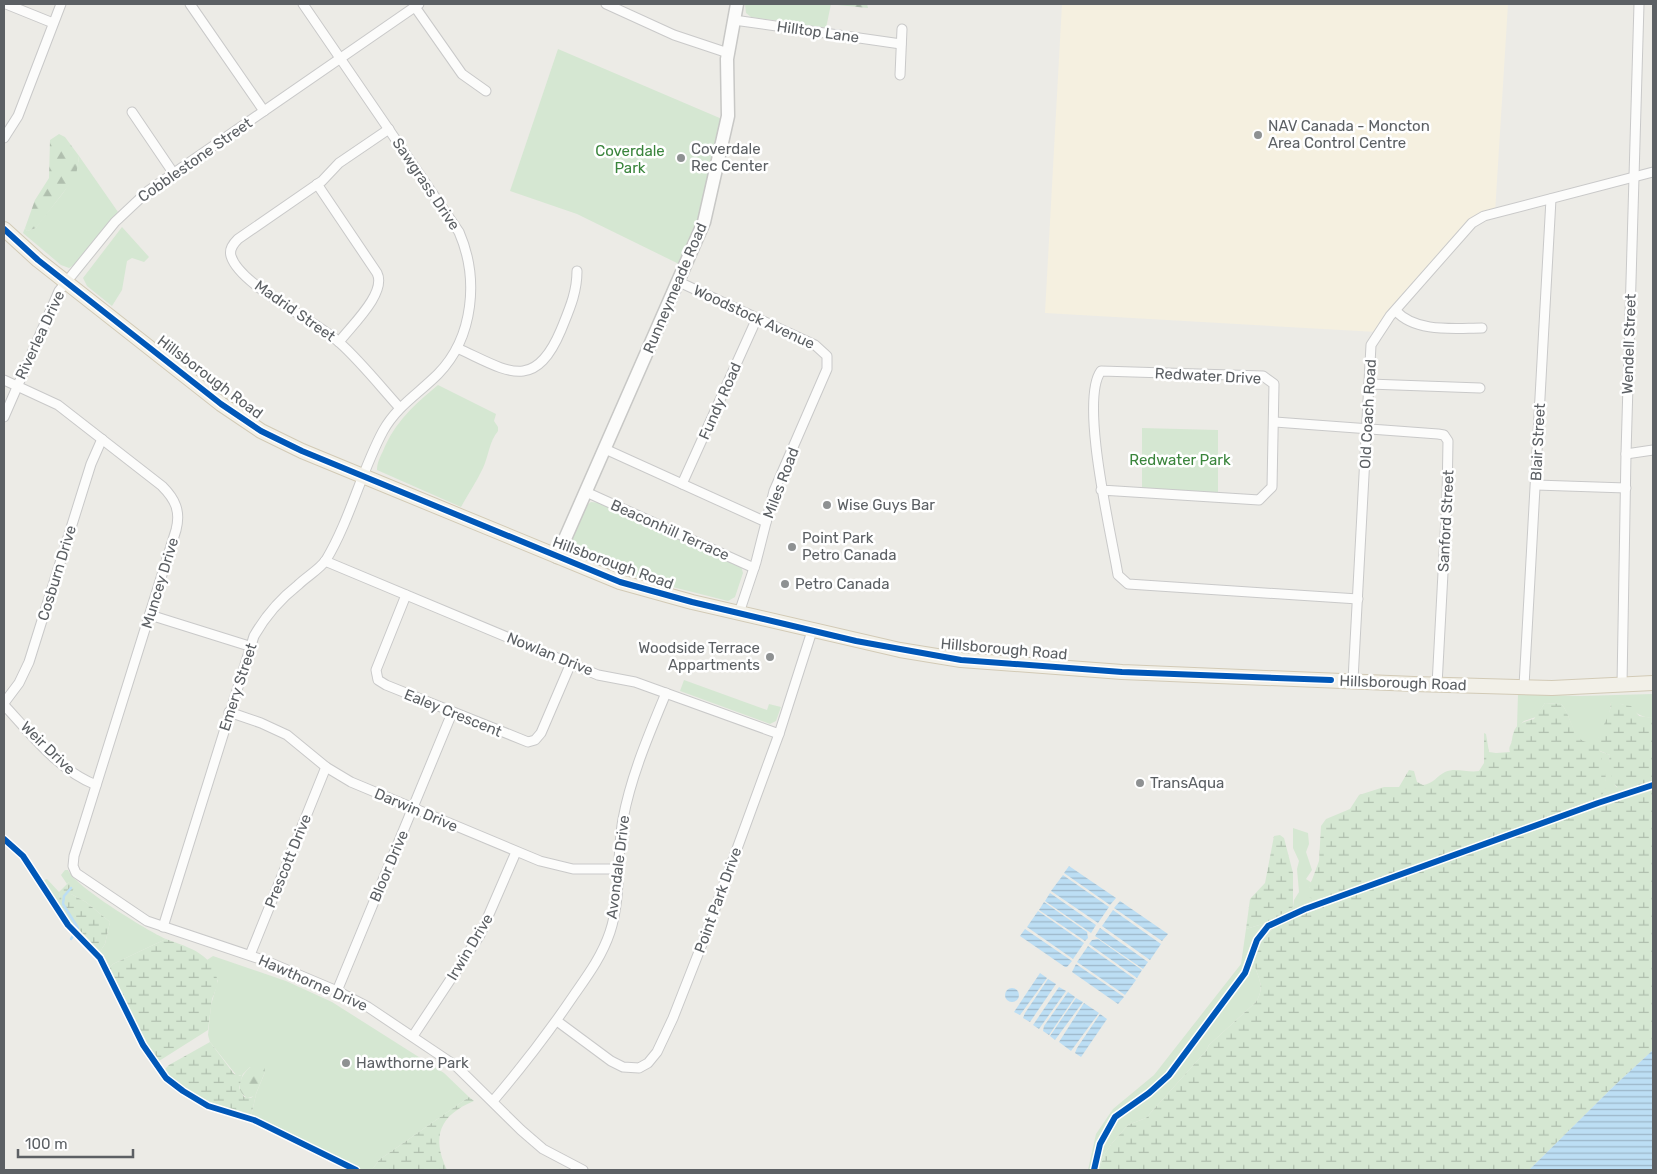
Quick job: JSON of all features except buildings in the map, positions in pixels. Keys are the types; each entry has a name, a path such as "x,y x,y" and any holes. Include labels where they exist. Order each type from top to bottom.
{"main road":[{"name":"Hillsborough Road","path":"4,229 67,282 247,422 295,447 557,557 640,589 812,631 900,650 962,660 1122,672 1353,680 1437,685 1552,688 1653,683"}],"street":[{"path":"6,4 53,23"},
{"path":"4,138 18,116 61,4"},
{"path":"190,4 264,111"},
{"name":"Sawgrass Drive","path":"303,4 450,217 465,247 470,270 471,294 467,319 457,348 439,373 399,407 383,432 364,476"},
{"path":"606,4 674,35 728,53"},
{"name":"Runneymeade Road","path":"557,557 679,282 707,212 729,110 728,53 737,4"},
{"name":"Wendell Street","path":"1622,685 1626,454 1639,4"},
{"path":"417,5 462,74 486,91"},
{"name":"Cobblestone Street","path":"67,282 124,213 148,191 417,5"},
{"name":"Hilltop Lane","path":"734,20 902,44"},
{"path":"900,75 902,29"},
{"path":"132,112 174,174"},
{"name":"Madrid Street","path":"389,129 339,163 318,184 238,239 233,245 230,254 252,282 339,342 399,407"},
{"name":"Old Coach Road","path":"1353,680 1371,345 1390,316 1472,223 1484,216 1653,172"},
{"path":"318,184 377,273 380,282 376,295 339,342"},
{"name":"Blair Street","path":"1524,686 1551,199"},
{"path":"457,348 510,370 524,370 537,366 546,359 553,349 567,316 575,294 577,271"},
{"name":"Riverlea Drive","path":"4,417 16,385 55,298 67,282"},
{"name":"Woodstock Avenue","path":"679,282 815,345 827,356"},
{"path":"1396,311 1401,316 1429,327 1482,328"},
{"name":"Fundy Road","path":"682,484 757,318"},
{"name":"Miles Road","path":"738,613 754,568 774,491 824,380 828,364 827,356"},
{"name":"Redwater Drive","path":"1102,490 1259,500 1272,487 1275,422 1274,384 1263,376 1101,372 1096,378 1094,414 1102,490 1118,575 1128,584 1358,599"},
{"name":"Muncey Drive","path":"4,380 58,405 162,486 172,496 177,506 176,530 96,785 73,866"},
{"path":"1369,384 1480,388"},
{"path":"1275,422 1367,430"},
{"name":"Sanford Street","path":"1367,430 1438,434 1444,435 1448,441 1449,470 1437,685"},
{"name":"Cosburn Drive","path":"4,704 19,683 29,662 91,464 102,439"},
{"path":"605,449 766,522"},
{"path":"1626,454 1653,450"},
{"name":"Emery Street","path":"163,927 250,646 265,616 325,561 364,476"},
{"path":"1536,485 1626,488"},
{"name":"Beaconhill Terrace","path":"586,492 754,568"},
{"name":"Nowlan Drive","path":"325,561 598,674 635,682 779,734"},
{"name":"Ealey Crescent","path":"406,595 377,667 376,676 386,685 518,740 532,741 541,733 571,663"},
{"path":"150,615 250,646"},
{"name":"Point Park Drive","path":"557,1021 611,1061 624,1067 639,1068 652,1058 674,1018 779,734 812,631"},
{"name":"Avondale Drive","path":"493,1101 533,1054 557,1021 594,967 609,934 615,910 620,840 628,796 666,693"},
{"name":"Weir Drive","path":"4,704 59,762 81,779 96,785"},
{"name":"Darwin Drive","path":"229,712 280,731 326,768 350,782 516,852 573,869 618,869"},
{"name":"Bloor Drive","path":"337,991 452,712"},
{"name":"Prescott Drive","path":"250,955 326,768"},
{"name":"Irwin Drive","path":"413,1036 480,935 516,852"},
{"name":"Hawthorne Drive","path":"73,866 81,878 140,918 250,955 368,1006 456,1066 532,1140 559,1159 583,1170"}],"shaded area":[{"path":"1062,4 1508,4 1495,213 1484,216 1377,332 1045,313"}],"green space":[{"path":"745,4 831,4 826,28 751,17 746,13"},
{"path":"827,4 867,4 868,8"},
{"name":"Coverdale Park","path":"558,49 722,119 697,223 681,265 577,214 510,191"},
{"path":"59,134 65,137 79,156 76,176 36,228 27,231 25,228 35,200 49,178 50,140"},
{"path":"79,156 118,212 74,265 69,268 61,265 23,233 25,228 27,231 36,228 62,194 74,176"},
{"path":"122,227 149,257 144,262 132,258 127,261 122,290 112,306 87,286 83,278"},
{"path":"438,385 496,414 494,421 498,431 483,468 461,507 377,470 378,462 393,431 413,407"},
{"name":"Redwater Park","path":"1142,428 1218,430 1218,494 1142,490"},
{"path":"591,502 601,503 741,566 743,573 735,597 728,601 641,579 572,552 569,544 586,506"},
{"path":"684,680 767,710 769,704 781,707 776,721 770,724 680,691"},
{"path":"1518,694 1580,696 1653,694 1653,718 1641,715 1623,704 1611,703 1609,716 1598,739 1583,742 1574,731 1561,704 1545,703 1536,717 1524,721 1517,727"},
{"path":"1617,700 1621,704 1631,706 1639,716 1653,718 1653,782 1628,790 1619,789 1610,773 1610,755 1600,751 1606,782 1603,793 1599,798 1327,897 1314,900 1309,897 1309,888 1319,861 1321,826 1326,819 1350,809 1359,795 1384,787 1399,787 1409,770 1414,771 1417,782 1423,785 1430,783 1449,771 1479,771 1484,763 1484,733 1486,734 1489,752 1510,752 1509,748 1514,731 1518,725 1534,719 1545,703 1561,704 1579,737 1584,741 1590,742 1598,738 1608,717 1611,703"},
{"path":"1599,751 1610,755 1609,762 1616,787 1628,790 1653,782 1653,790 1585,812 1311,911 1282,924 1263,937 1256,945 1253,955 1261,988 1256,1002 1209,1045 1206,1051 1146,1118 1128,1125 1105,1153 1099,1170 1088,1170 1096,1134 1113,1109 1154,1075 1241,964 1246,929 1266,923 1293,907 1294,900 1299,892 1297,869 1299,861 1293,848 1293,828 1308,833 1309,844 1306,852 1312,870 1306,879 1312,883 1309,888 1318,900 1596,800 1606,781"},
{"path":"1653,790 1653,1050 1529,1170 1099,1170 1105,1153 1128,1125 1146,1118 1206,1051 1209,1045 1256,1002 1261,988 1253,955 1256,945 1272,930 1311,911 1585,812"},
{"path":"1280,835 1284,838 1293,873 1293,907 1266,923 1246,929 1250,899 1265,883 1274,836"},
{"path":"65,870 68,870 73,877 97,897 166,939 113,964 108,969 101,955 91,945 101,950 105,944 110,922 86,902 71,894 69,882 67,884 61,875"},
{"path":"47,879 59,892 61,909 65,917 42,881"},
{"path":"69,882 75,886 71,894 86,902 110,922 105,944 101,950 90,945 71,926 62,913 59,892"},
{"path":"166,939 192,949 207,959 216,974 218,984 212,999 208,1030 159,1061 150,1054 108,969 113,964"},
{"name":"Hawthorne Park","path":"213,956 286,981 332,1002 444,1073 469,1097 379,1160 372,1170 359,1170 251,1117 256,1094 265,1072 250,1067 242,1075 237,1076 210,1042 208,1035 211,1005 218,981 207,960"},
{"path":"210,1042 234,1074 240,1076 243,1073 239,1088 244,1097 251,1098 256,1094 251,1117 227,1111 204,1102 173,1082 164,1073 164,1070 169,1065"},
{"path":"256,1063 264,1064 265,1072 255,1096 247,1098 240,1092 241,1079"},
{"path":"469,1097 474,1101 453,1113 446,1120 442,1128 440,1147 447,1170 372,1170 379,1160"}],"water":[{"path":"1069,866 1116,898 1110,905 1064,873"},
{"path":"1063,875 1109,907 1098,923 1051,891"},
{"path":"1050,893 1096,925 1091,933 1045,901"},
{"path":"1120,901 1168,934 1162,941 1114,908"},
{"path":"1044,902 1087,932 1088,938 1085,941 1039,910"},
{"path":"1113,910 1161,944 1150,960 1102,926"},
{"path":"1038,911 1084,943 1073,959 1027,927"},
{"path":"1100,928 1148,962 1143,969 1095,936"},
{"path":"1025,929 1072,961 1065,967 1020,936"},
{"path":"1098,939 1142,970 1137,978 1089,944 1092,940"},
{"path":"1088,946 1136,980 1125,995 1077,962"},
{"path":"1076,964 1124,997 1118,1004 1072,972"},
{"path":"1040,973 1047,978 1020,1015 1014,1012"},
{"path":"1048,979 1056,984 1030,1022 1023,1018 1025,1013"},
{"path":"1059,987 1066,991 1039,1029 1033,1025"},
{"path":"1012,988 1017,990 1019,995 1017,1000 1012,1002 1007,1000 1005,995 1007,990"},
{"path":"1068,992 1075,997 1049,1035 1043,1031 1044,1026"},
{"path":"1076,998 1083,1002 1055,1040 1050,1036"},
{"path":"1084,1003 1099,1013 1071,1051 1059,1042"},
{"path":"1100,1014 1107,1019 1081,1057 1075,1053 1077,1048"},
{"path":"1653,1050 1653,1170 1529,1170 1614,1086"}],"waterway":[{"path":"71,888 64,896 63,904 78,928 71,939"}],"cycle path":[{"path":"4,229 38,260 221,404 261,431 302,451 620,582 692,602 856,641 961,660 1122,672 1331,680"},
{"path":"1094,1170 1100,1144 1115,1117 1149,1093 1169,1075 1245,973 1257,940 1268,926 1305,909 1598,803 1653,785"},
{"path":"4,839 23,856 68,925 100,958 143,1045 166,1078 208,1106 254,1120 356,1170"}],"place":[{"name":"NAV Canada - Moncton Area Control Centre","path":"1258,135"},
{"name":"Coverdale Rec Center","path":"681,158"},
{"name":"Wise Guys Bar","path":"827,505"},
{"name":"Point Park Petro Canada","path":"792,547"},
{"name":"Petro Canada","path":"785,584"},
{"name":"Woodside Terrace Appartments","path":"770,657"},
{"name":"TransAqua","path":"1140,783"},
{"name":"Hawthorne Park","path":"346,1063"}]}
